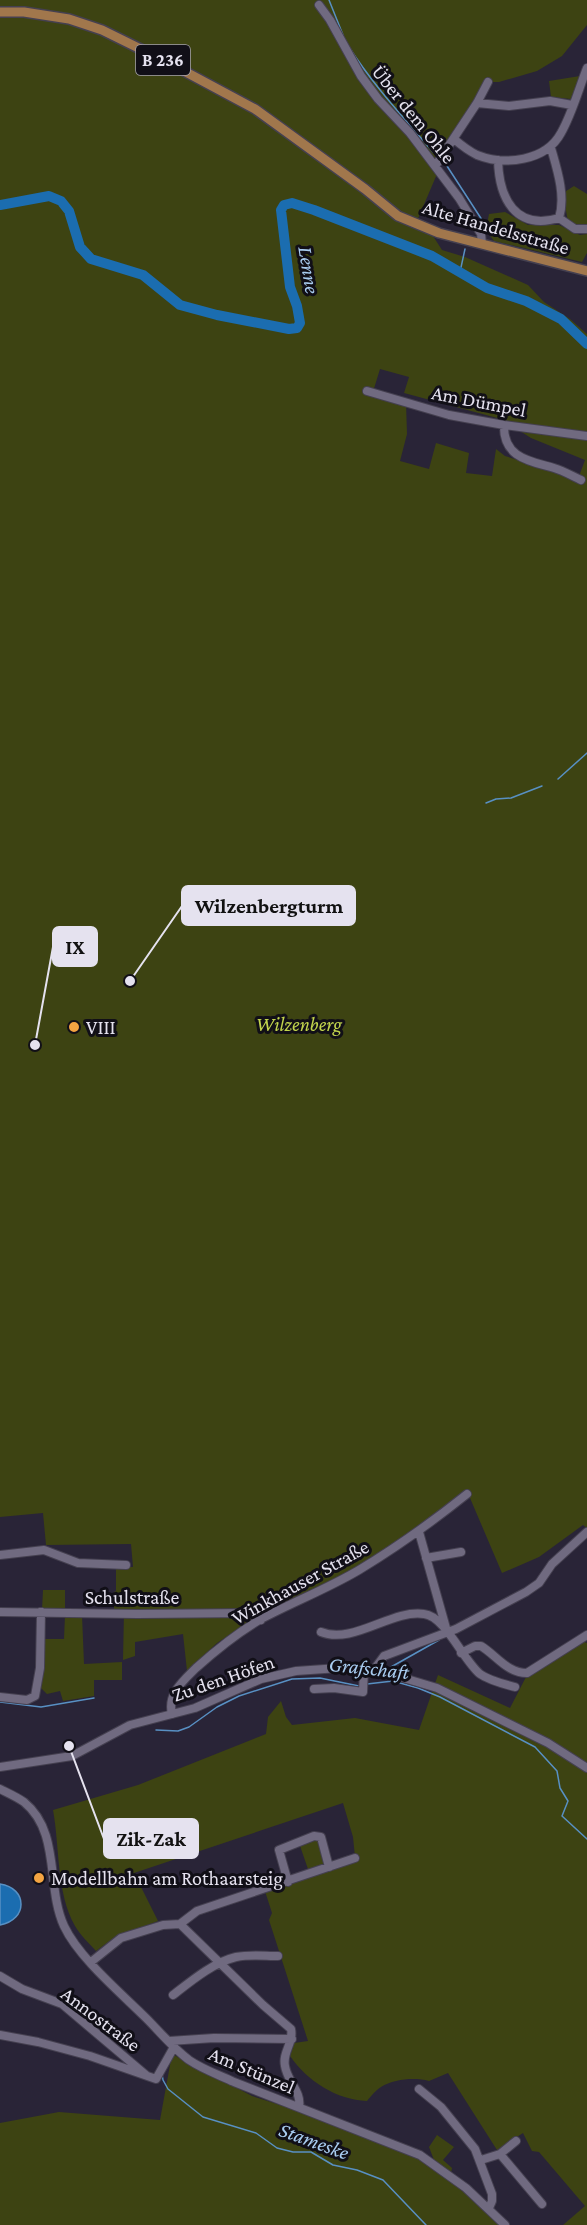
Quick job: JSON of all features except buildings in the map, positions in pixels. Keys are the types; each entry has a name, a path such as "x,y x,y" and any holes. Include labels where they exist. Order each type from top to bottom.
{"main road":[{"name":"Alte Handelsstraße","path":"0,12 49,15 102,30 236,97 310,149 398,216 429,230 586,268"}],"street":[{"name":"Über dem Ohle","path":"319,5 366,84 410,133 459,198 481,234 482,244"},
{"path":"454,139 475,154 498,160 532,157 550,148 562,132 587,68"},
{"path":"436,165 477,103 488,82"},
{"path":"477,103 509,106 550,101 572,105"},
{"path":"550,148 558,172 562,207 560,218"},
{"path":"498,160 500,185 505,200 511,207 531,219 560,218"},
{"path":"560,218 575,229 587,229"},
{"name":"Am Dümpel","path":"367,391 449,415 587,436"},
{"path":"504,425 507,444 518,456 581,480"},
{"name":"Winkhauser Straße","path":"172,1714 174,1694 185,1679 219,1648 261,1620 335,1584 419,1532 467,1494"},
{"path":"419,1532 447,1632"},
{"path":"314,1689 346,1689 363,1692 368,1670 384,1656 447,1632 536,1586 556,1559 587,1532"},
{"path":"0,1555 44,1550 78,1563 126,1565"},
{"path":"426,1558 461,1552"},
{"name":"Schulstraße","path":"0,1612 249,1613 261,1620"},
{"path":"0,1697 27,1700 35,1696 40,1668 41,1612"},
{"path":"321,1632 330,1635 343,1634 403,1617 425,1614 438,1620 461,1653 484,1676 515,1687"},
{"path":"461,1653 480,1646 510,1667 527,1673 587,1635"},
{"name":"Zu den Höfen","path":"0,1767 69,1757 130,1725 195,1708 245,1685 274,1676 322,1669 368,1670 415,1680 452,1694 548,1743 587,1768"},
{"name":"Am Stünzel","path":"0,1789 24,1802 42,1825 48,1845 55,1898 61,1920 72,1940 188,2059 209,2071 420,2155 459,2182 505,2225"},
{"path":"288,1882 279,1850 314,1836 321,1837 329,1867"},
{"path":"91,1962 124,1936 163,1925 180,1924 197,1911 355,1858"},
{"path":"180,1924 263,2006 289,2026 292,2039 284,2054 284,2064 288,2079 298,2095 299,2107"},
{"path":"173,1995 219,1963 241,1956 278,1956"},
{"name":"Annostraße","path":"0,1976 22,1989 62,2004 149,2077"},
{"name":"Annostraße","path":"0,2035 38,2042 90,2056 149,2077"},
{"path":"149,2077 156,2079 172,2044 214,2038 292,2039"},
{"path":"419,2090 451,2118 475,2149 492,2194 489,2208"},
{"path":"481,2160 500,2154 516,2141"},
{"path":"500,2154 542,2204"}],"green space":[{"name":"Wilzenberg","path":"0,0 587,0 587,25 562,56 537,71 499,82 486,82 433,166 437,174 414,228 433,236 442,250 465,257 528,285 544,302 570,319 587,334 587,1528 583,1525 539,1557 502,1573 467,1491 417,1530 349,1572 258,1616 217,1643 187,1671 183,1634 135,1642 135,1656 123,1660 124,1611 114,1611 114,1592 116,1591 116,1567 133,1567 131,1544 46,1545 43,1513 0,1517","holes":["380,369 409,377 404,393 501,419 531,438 585,460 578,479 505,456 496,449 492,476 466,473 469,453 436,443 429,469 400,461 407,434 406,403 372,395"]},
{"path":"580,76 571,99 551,97 549,81"},
{"path":"574,186 587,194 587,226 580,227 568,222 563,193"},
{"path":"505,212 528,225 559,225 580,235 587,234 587,253 582,262 494,241 486,230 489,214"},
{"path":"43,1590 65,1590 65,1611 42,1610"},
{"path":"65,1615 82,1615 84,1664 122,1662 122,1680 94,1680 94,1696 63,1701 60,1691 47,1694 40,1687 43,1639 64,1639"},
{"path":"580,1640 587,1643 587,2225 563,2225 585,2206 539,2152 532,2151 523,2133 497,2150 448,2073 429,2081 411,2079 392,2082 379,2088 367,2101 356,2100 324,2088 305,2073 290,2056 294,2043 308,2041 269,1920 272,1913 264,1888 309,1872 299,1843 314,1838 319,1840 325,1865 355,1857 353,1837 343,1803 134,1873 158,1921 115,1937 96,1951 82,1936 69,1913 62,1884 53,1810 138,1785 266,1734 268,1717 281,1701 286,1717 292,1725 355,1718 419,1730 438,1675 510,1708 526,1677"},
{"path":"172,2054 252,2096 350,2127 419,2157 487,2210 502,2225 0,2225 0,2123 59,2112 160,2120"},
{"path":"437,2135 454,2147 443,2160 452,2168 451,2173 434,2160 429,2147"}],"water":[{"path":"0,1884 16,1891 21,1904 16,1917 0,1925"}],"waterway":[{"path":"329,0 343,35"},
{"path":"349,47 378,88 433,152"},
{"path":"447,166 484,223 483,228"},
{"name":"Lenne","path":"0,205 49,196 61,201 69,211 80,247 91,259 143,275 180,305 217,315 289,329 297,328 300,323 290,287 281,210 284,205 292,203 432,256 487,288 526,301 561,319 587,344"},
{"path":"460,272 465,249"},
{"path":"558,779 587,753"},
{"path":"486,803 496,799 511,798 542,786"},
{"path":"391,1667 439,1640"},
{"name":"Grafschaft","path":"156,1730 178,1731 189,1727 217,1707 239,1696 292,1679 320,1678 359,1686"},
{"name":"Grafschaft","path":"367,1684 393,1681 418,1688 440,1697 535,1747 557,1771 560,1788 568,1801 562,1816 587,1839"},
{"name":"Grafschaft","path":"0,1702 41,1707 94,1698"},
{"name":"Stameske","path":"162,2074 168,2089 203,2117 256,2133 277,2148 293,2152 311,2152 333,2165 357,2170 383,2180 426,2225"}],"place":[{"name":"Wilzenbergturm","path":"130,981"},
{"name":"VIII","path":"74,1027"},
{"name":"IX","path":"35,1045"},
{"name":"Zik-Zak","path":"69,1746"},
{"name":"Modellbahn am Rothaarsteig","path":"39,1878"}]}
